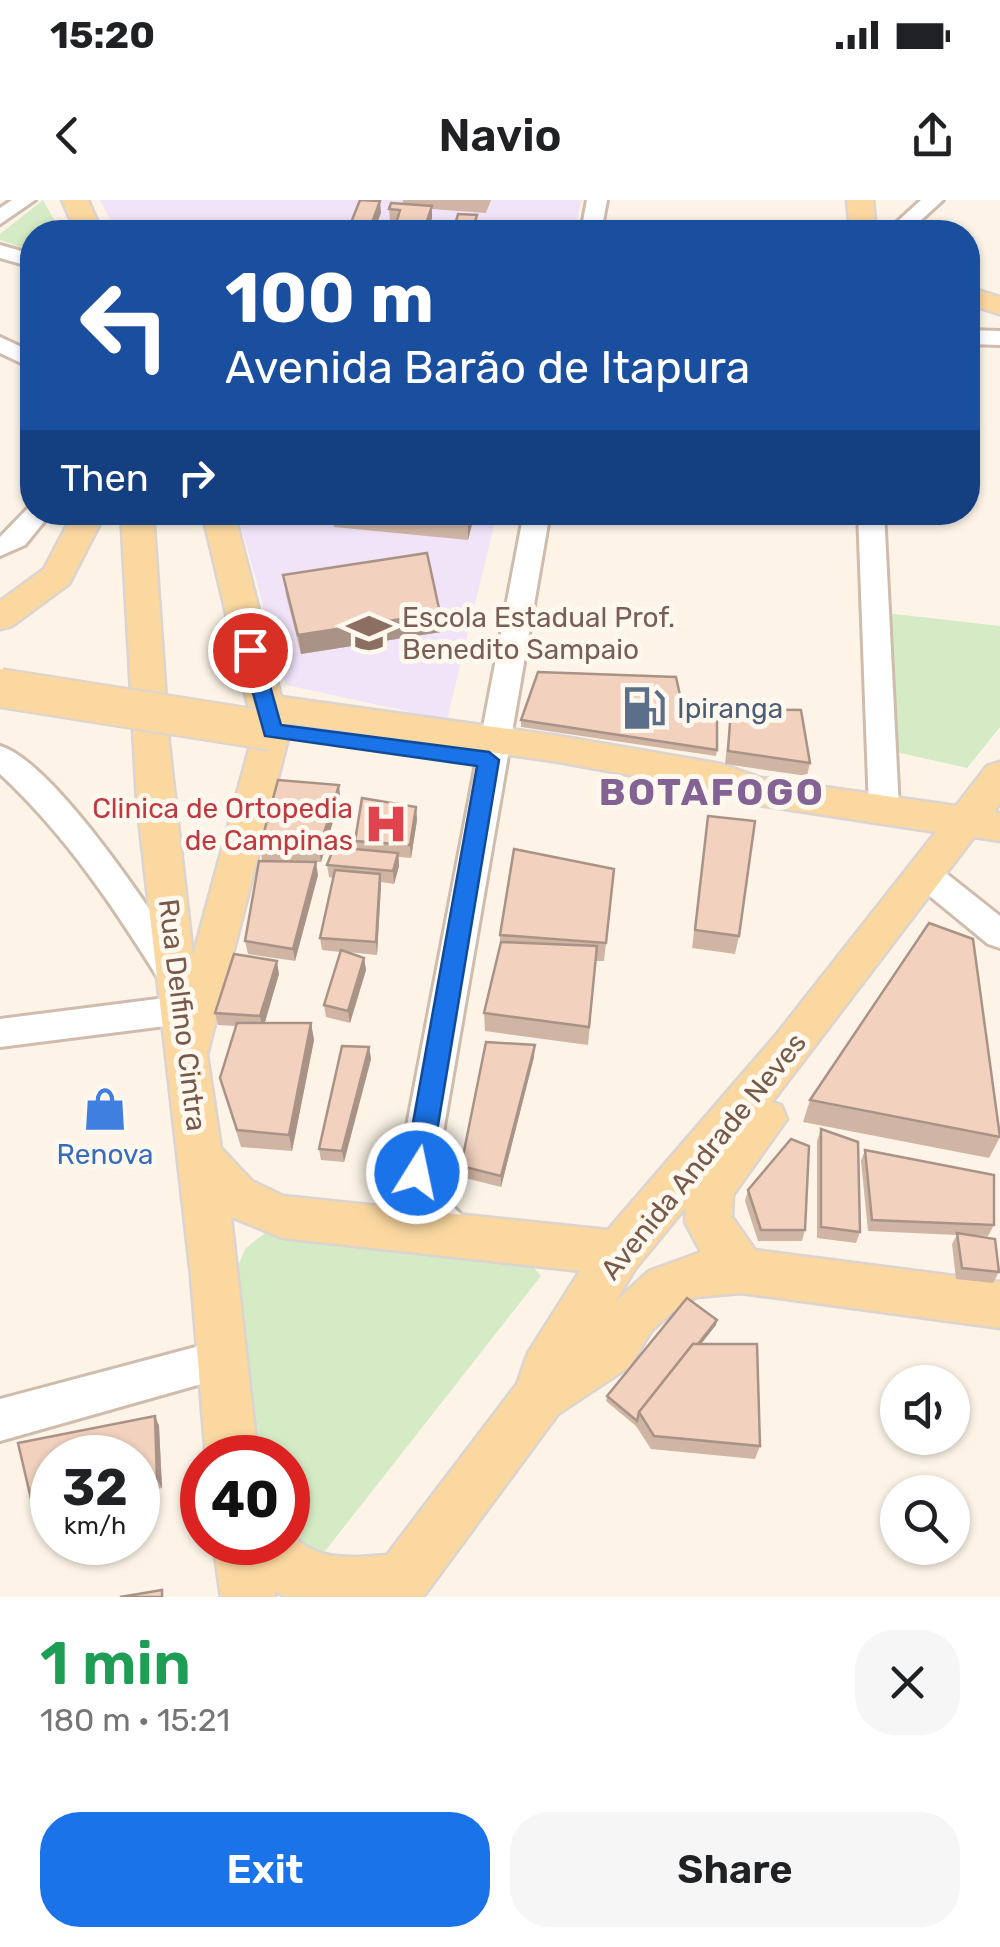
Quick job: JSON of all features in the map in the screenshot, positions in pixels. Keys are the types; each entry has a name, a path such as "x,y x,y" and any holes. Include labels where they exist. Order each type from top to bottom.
{"main road":[{"path":"0,618 57,576 83,525"},
{"name":"Rua Delfino Cintra","path":"137,525 142,648 178,993 226,1359 231,1435"},
{"path":"188,1060 269,719 221,525"},
{"path":"0,665 269,719"},
{"path":"0,688 491,749 684,794 720,798 759,791 983,824"},
{"name":"Avenida Andrade Neves","path":"395,1589 540,1396 546,1370 618,1253 791,1048 926,875 983,824 1000,776"},
{"path":"740,1272 708,1222 710,1189 790,1088 791,1048"},
{"path":"201,1157 218,1183 232,1194 248,1205 283,1217 618,1253"},
{"path":"540,1396 611,1350 636,1314 666,1288 698,1276 740,1272 1000,1305"},
{"path":"243,1565 248,1597"},
{"path":"285,1565 300,1579 395,1589"}],"street":[{"path":"1,217 25,200"},
{"path":"910,220 932,200"},
{"path":"0,548 16,539 28,525"},
{"path":"458,1237 428,1211 417,1194 417,1173 534,525"},
{"path":"873,525 884,808"},
{"path":"0,757 43,793 94,854 178,993 0,1033"},
{"path":"926,875 1000,936"},
{"path":"0,1420 226,1359"}],"shaded area":[{"path":"100,200 582,200 576,220 110,220"},
{"name":"Escola Estadual Prof. Benedito Sampaio","path":"240,525 494,525 447,720 286,685"}],"green space":[{"path":"43,200 54,220 20,220 20,247 0,240 0,234"},
{"path":"886,613 1000,626 1000,727 967,768 896,752"},
{"path":"266,1232 527,1260 541,1276 322,1555 310,1550 310,1435 257,1435 231,1284 245,1249"}],"building":[{"path":"360,200 380,201 373,220 352,220"},
{"path":"391,203 432,206 427,220 397,220 400,210 389,209"},
{"path":"458,214 477,215 476,220 456,220"},
{"path":"427,553 440,613 298,635 283,575"},
{"path":"538,672 676,677 681,700 717,709 717,750 521,720"},
{"path":"731,709 801,710 810,763 728,751"},
{"path":"278,780 339,785 319,849 260,847"},
{"path":"362,798 416,807 410,845 355,841"},
{"path":"708,816 755,821 739,936 695,930"},
{"path":"334,847 398,853 393,871 327,865"},
{"path":"514,849 614,869 606,943 500,935"},
{"path":"259,861 316,862 293,949 245,941"},
{"path":"335,870 380,874 376,942 320,938"},
{"path":"929,923 973,939 1000,1137 810,1100"},
{"path":"501,942 597,946 589,1027 484,1013"},
{"path":"341,950 364,958 348,1011 324,1005"},
{"path":"234,954 277,961 260,1016 215,1013"},
{"path":"237,1023 311,1023 289,1135 237,1130 220,1078"},
{"path":"486,1042 535,1045 501,1176 461,1166"},
{"path":"342,1046 369,1047 342,1151 319,1149"},
{"path":"821,1129 858,1142 860,1232 821,1227"},
{"path":"791,1139 809,1146 805,1230 761,1230 748,1190"},
{"path":"865,1150 994,1175 994,1225 872,1220"},
{"path":"957,1233 995,1239 999,1272 962,1268"},
{"path":"687,1298 717,1320 639,1412 637,1421 607,1396"},
{"path":"693,1344 757,1344 760,1446 654,1436 639,1412"},
{"path":"155,1416 156,1435 59,1435"},
{"path":"30,1441 30,1494 18,1443"},
{"path":"162,1590 162,1597 120,1597"}],"place":[{"name":"Escola Estadual Prof. Benedito Sampaio","path":"369,633"},
{"name":"Ipiranga","path":"644,708"},
{"name":"Clinica de Ortopedia de Campinas","path":"386,824"},
{"name":"Renova","path":"105,1109"}],"district":[{"name":"BOTAFOGO","path":"712,792"}],"route":[{"path":"250,650 272,731 489,760 417,1173"}]}
